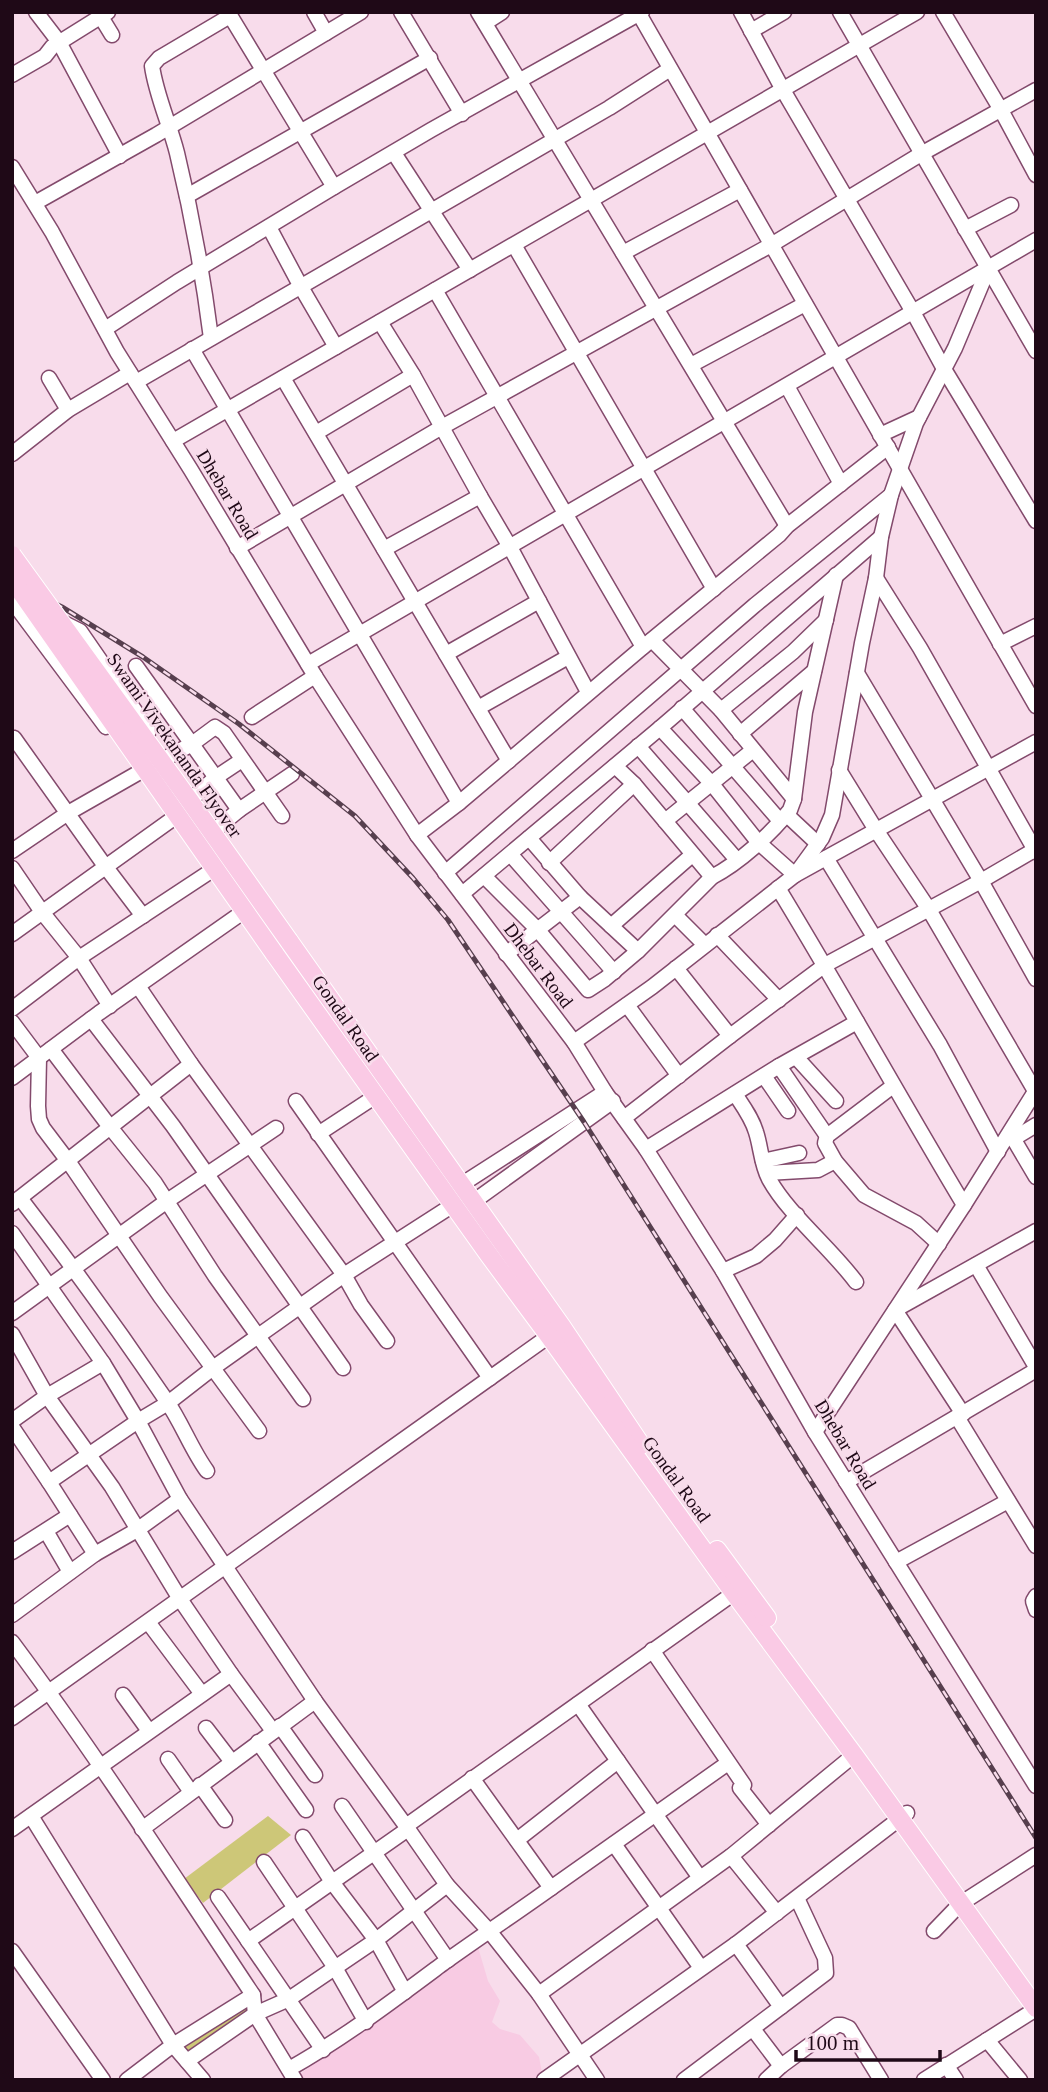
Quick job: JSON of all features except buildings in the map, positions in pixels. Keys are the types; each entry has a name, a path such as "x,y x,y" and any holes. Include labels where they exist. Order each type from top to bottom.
{"main road":[{"name":"Swami Vivekananda Flyover","path":"12,555 303,961"},
{"name":"Swami Vivekananda Flyover","path":"12,579 287,971"},
{"name":"Gondal Road","path":"303,961 458,1200"},
{"name":"Gondal Road","path":"287,971 376,1096 458,1200 650,1458 903,1816 1036,1993"},
{"name":"Gondal Road","path":"556,1331 734,1593 854,1755 903,1816"},
{"name":"Gondal Road","path":"965,1901 1036,2009"}],"street":[{"path":"36,12 120,156"},
{"path":"314,12 326,33"},
{"path":"35,203 170,127 361,12"},
{"path":"401,12 462,114"},
{"path":"502,12 482,18 787,526"},
{"path":"741,12 944,369 1036,521"},
{"path":"751,31 784,12"},
{"path":"841,12 1036,351"},
{"path":"173,441 917,12"},
{"path":"943,12 1035,171"},
{"path":"105,330 334,187 640,13 1036,706"},
{"path":"211,338 202,268 187,196 152,66 159,58 229,14 334,187"},
{"path":"13,66 45,56 56,45 105,15 112,35"},
{"path":"187,196 429,58"},
{"path":"12,454 68,411 192,349 301,287 431,209 609,108 670,68"},
{"path":"237,548 442,427 771,244 1036,90"},
{"path":"394,153 470,270"},
{"name":"Dhebar Road","path":"12,167 133,378 312,670 417,835 574,1042 646,1149 723,1271 815,1432 1036,1786"},
{"path":"623,253 740,190"},
{"path":"965,229 1011,205"},
{"path":"269,228 336,347"},
{"path":"252,716 360,634 1036,240"},
{"path":"513,245 714,589"},
{"path":"795,875 828,827 891,495 919,417 956,348 989,267"},
{"path":"435,290 566,514 647,643 682,670 721,710 794,799"},
{"path":"691,365 805,304"},
{"path":"380,322 510,547 588,692"},
{"path":"192,349 459,803"},
{"path":"316,433 413,375"},
{"path":"49,378 68,411"},
{"path":"283,378 509,761"},
{"path":"787,386 841,484"},
{"path":"417,835 459,803 588,692 841,484 884,441 919,417"},
{"path":"445,873 765,597 891,495"},
{"path":"384,549 480,496"},
{"path":"462,894 881,537"},
{"path":"484,876 537,929 588,990 614,972 712,877 724,871 758,842 790,810 794,799 805,712 835,575"},
{"path":"624,1118 825,965 1035,850 920,648 876,578"},
{"path":"12,599 80,631 216,829 297,939 303,961"},
{"path":"12,599 113,737 266,957 287,971"},
{"path":"446,654 539,601"},
{"path":"721,710 793,652 826,621"},
{"path":"1000,644 1036,626"},
{"path":"478,708 568,657"},
{"path":"136,666 239,810"},
{"path":"740,734 814,671"},
{"path":"857,673 933,798 1036,979"},
{"path":"682,708 783,818 818,844"},
{"path":"168,757 215,727 224,733 282,816"},
{"path":"660,728 712,784 758,842 795,875"},
{"path":"14,738 143,916"},
{"path":"574,1042 676,968 795,875 1036,742"},
{"path":"638,746 737,860"},
{"path":"665,821 753,750"},
{"path":"194,797 215,778 242,760"},
{"path":"615,766 634,784 712,877"},
{"path":"815,1432 998,1152 1012,1136 1035,1091 928,908 839,770"},
{"path":"12,851 68,813 138,773"},
{"path":"216,829 292,774"},
{"path":"549,863 634,784"},
{"path":"12,934 171,820"},
{"path":"529,838 580,897 638,951"},
{"path":"511,855 614,972"},
{"path":"611,926 692,855"},
{"path":"826,858 940,1045 998,1152"},
{"path":"12,868 42,912 79,958 110,1006"},
{"path":"12,1009 79,958 208,873"},
{"path":"778,888 964,1205"},
{"path":"12,1078 265,896"},
{"path":"506,954 580,897"},
{"path":"675,915 711,940 779,1000"},
{"path":"676,968 730,1036"},
{"path":"138,986 191,1064 344,1275 361,1305 387,1341"},
{"path":"627,1005 679,1076"},
{"path":"91,1019 151,1097 343,1368"},
{"path":"12,1022 46,1053 155,1183 258,1338 303,1399"},
{"path":"646,1149 779,1066 857,1022"},
{"path":"46,1053 39,1119 43,1128 258,1431"},
{"path":"796,1057 835,1101"},
{"path":"191,1064 16,1201 74,1269 168,1403 207,1471"},
{"path":"779,1066 827,1136"},
{"path":"764,1076 788,1111"},
{"path":"893,1086 827,1136 824,1143 835,1161 864,1195 916,1223 939,1244"},
{"path":"735,1094 753,1125 770,1181 856,1282"},
{"path":"318,1134 376,1096"},
{"path":"458,1200 609,1097"},
{"path":"49,1482 168,1403 344,1275 609,1097"},
{"path":"296,1101 490,1378"},
{"path":"1012,1136 1036,1125"},
{"path":"12,1313 167,1201 276,1128"},
{"path":"1012,1136 1036,1177"},
{"path":"765,1167 799,1153"},
{"path":"765,1167 818,1170 835,1161"},
{"path":"723,1271 756,1256 775,1240 797,1215"},
{"path":"895,1310 1036,1231"},
{"path":"12,1233 103,1363 180,1499 315,1701 447,1885 490,1932 539,1994 597,2080"},
{"path":"846,1482 1035,1371 976,1265"},
{"path":"895,1310 1036,1546"},
{"path":"12,1718 556,1331"},
{"path":"12,1334 47,1396 112,1487 180,1599 230,1674 315,1775"},
{"path":"12,1421 47,1396 103,1363"},
{"path":"12,1427 95,1554"},
{"path":"12,1615 95,1554 137,1530 180,1499"},
{"path":"896,1562 1008,1501"},
{"path":"12,1552 70,1515"},
{"path":"46,1531 70,1572"},
{"path":"248,1941 295,1910 472,1778 734,1593"},
{"path":"1036,1596 1033,1601 1036,1610"},
{"path":"148,1622 202,1694"},
{"path":"12,1642 100,1766 253,1995 255,2014 292,2074 448,1960 728,1763"},
{"path":"652,1650 744,1785 740,1788 769,1825"},
{"path":"12,1829 230,1674"},
{"path":"123,1695 149,1731"},
{"path":"142,1829 315,1701"},
{"path":"578,1704 700,1878"},
{"path":"206,1728 232,1762"},
{"path":"258,1742 306,1810"},
{"path":"539,1994 731,1856 854,1755"},
{"path":"168,1759 225,1820"},
{"path":"517,1840 618,1761"},
{"path":"472,1778 551,1888"},
{"path":"342,1806 448,1960"},
{"path":"31,1816 173,2045 203,2080"},
{"path":"544,2080 736,1944 903,1816"},
{"path":"303,1837 332,1882 376,1940 405,1992"},
{"path":"614,1844 701,1968"},
{"path":"934,1931 965,1901 1036,1855"},
{"path":"731,1856 777,1913"},
{"path":"264,1862 334,1966 366,2022"},
{"path":"187,2061 255,2014 289,1999 376,1940 447,1885"},
{"path":"218,1897 323,2050"},
{"path":"684,2080 826,1973 825,1958 797,1898"},
{"path":"736,1944 781,2007"},
{"path":"12,1951 103,2080"},
{"path":"127,2080 173,2045 253,1995"},
{"path":"924,2080 1036,2009"},
{"path":"767,2079 837,2025 842,2025 849,2028 881,2080"},
{"path":"753,2029 781,2066"},
{"path":"987,2040 1020,2080"},
{"path":"946,2065 956,2080"}],"shaded area":[{"path":"268,1816 291,1835 203,1903 184,1879"},
{"path":"478,1947 488,1981 500,2001 492,2022 500,2029 520,2035 539,2057 542,2073 532,2080 298,2080 296,2077"},
{"path":"248,1998 255,2014 187,2061 179,2042"}],"railway":[{"path":"12,582 62,607 143,657 239,724 355,816 448,920 584,1122 1036,1838"}]}
